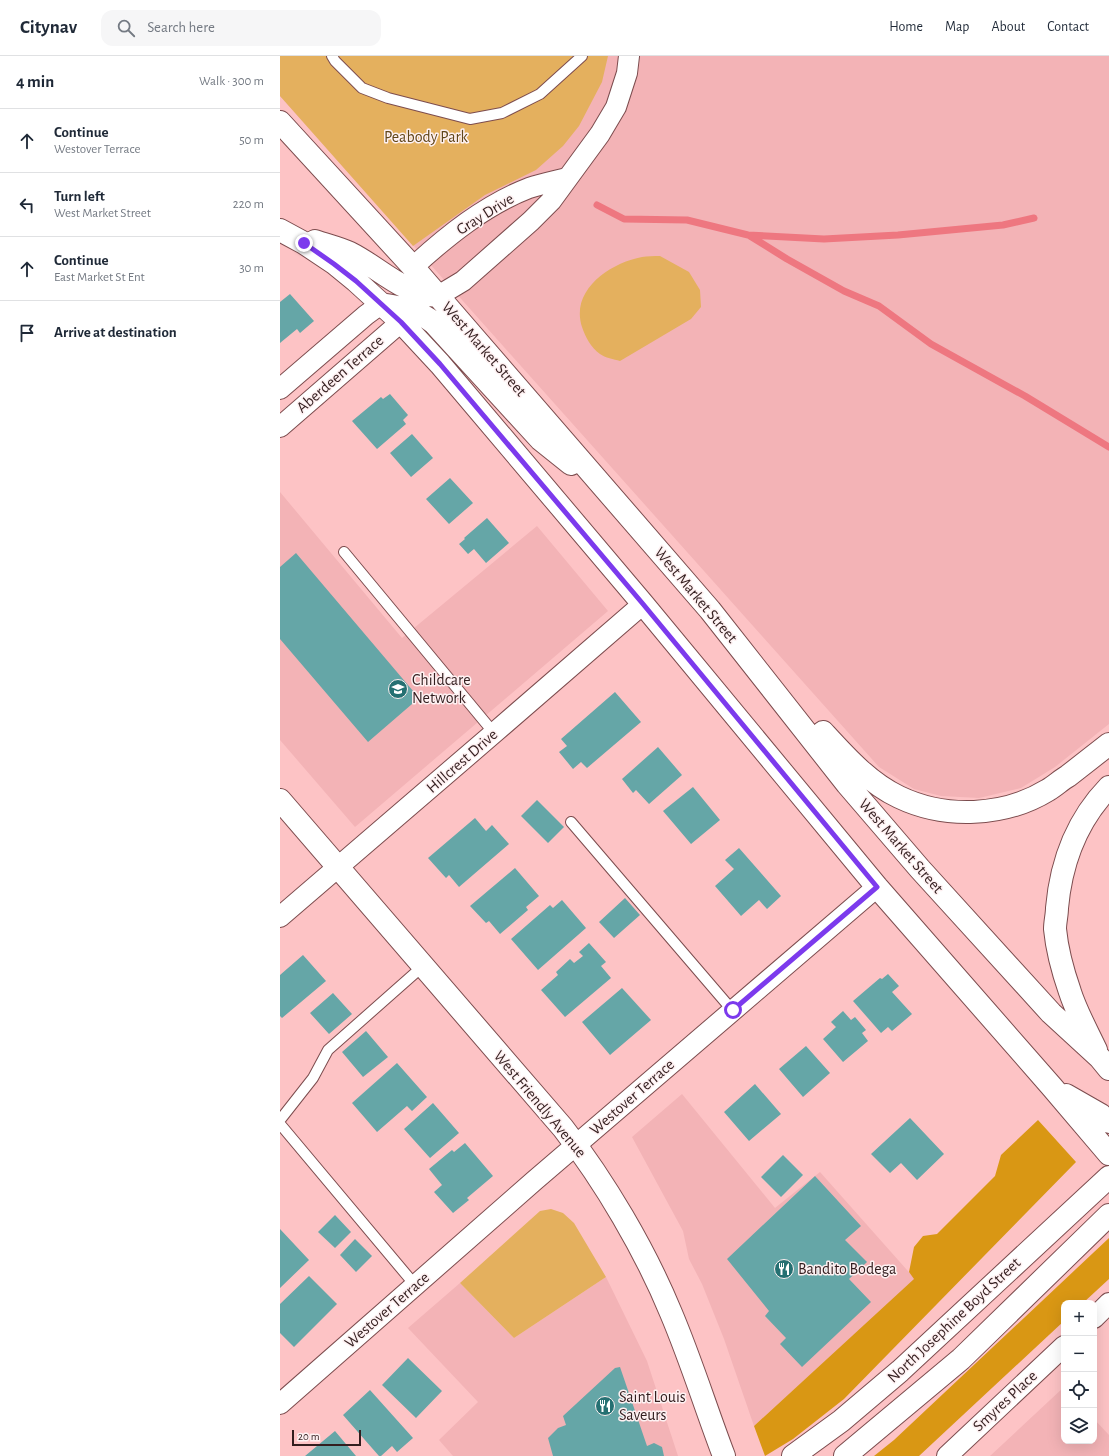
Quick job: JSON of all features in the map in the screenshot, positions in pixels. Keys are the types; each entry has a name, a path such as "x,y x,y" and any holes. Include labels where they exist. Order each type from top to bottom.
{"main road":[{"name":"West Market Street","path":"280,122 438,296 710,610 847,784 916,863 1051,1013 1104,1063"},
{"path":"280,229 350,253 395,283 408,289 428,296 438,296"},
{"path":"280,229 304,243 356,281 401,322 446,370 643,604 877,887 1052,1087 1098,1121 1109,1154"},
{"path":"380,304 411,310 425,315 541,440 618,503"},
{"path":"710,610 847,758 880,786 898,797 923,806 946,811 974,812 996,810 1022,803 1048,790 1109,744"},
{"path":"1104,1063 1070,993 1062,965 1055,928 1058,895 1064,867 1072,842 1085,818 1109,787"},
{"name":"West Friendly Avenue","path":"280,800 576,1145 597,1175 639,1247 672,1314 724,1456"},
{"name":"North Josephine Boyd Street","path":"793,1456 841,1421 900,1371 1109,1177"},
{"name":"North Josephine Boyd Street","path":"845,1456 962,1359 1109,1215"}],"street":[{"name":"Gray Drive","path":"438,296 463,280 531,221 550,201 600,134 616,107 627,73 629,56"},
{"name":"Gray Drive","path":"413,268 461,226 494,205 529,188 567,178"},
{"name":"Aberdeen Terrace","path":"280,389 380,304"},
{"name":"Aberdeen Terrace","path":"280,426 401,322"},
{"name":"Hillcrest Drive","path":"280,917 643,604"},
{"name":"Westover Terrace","path":"280,1404 576,1145 877,887"},
{"name":"Smyres Place","path":"947,1456 1061,1349"}],"lane":[{"path":"332,56 335,61 362,88 388,98 470,119 502,113 540,94 582,56"},
{"path":"344,552 494,733"},
{"path":"571,822 733,1010"},
{"path":"280,1120 313,1078 328,1050 423,966"},
{"path":"280,1124 415,1285"}],"shaded area":[{"path":"280,56 1109,56 1109,724 1055,767 1021,788 979,798 941,796 914,789 879,767 280,96"},
{"name":"Childcare Network","path":"280,492 402,638 537,526 608,611 355,827 280,740"},
{"path":"682,1094 775,1208 820,1172 915,1279 754,1426 724,1339 702,1284 689,1259 683,1231 632,1137"},
{"path":"1038,1120 1076,1162 844,1399 793,1439 765,1456 754,1426 914,1279 909,1272 914,1247 923,1236 937,1234 995,1176 1001,1155"},
{"path":"1109,1238 1109,1279 1086,1300 1061,1300 1061,1324 919,1456 874,1456 894,1440"},
{"path":"606,1277 647,1361 678,1456 453,1456 439,1440 478,1402 408,1328 460,1283 514,1338"},
{"path":"1061,1390 1061,1444 1097,1444 1097,1422 1109,1435 1109,1456 990,1456"}],"green space":[{"name":"Peabody Park","path":"280,56 608,56 602,82 579,126 563,146 536,170 485,195 413,246 280,96"},
{"path":"660,256 689,272 700,290 701,307 691,319 620,361 602,355 591,345 582,327 580,314 582,301 587,290 596,280 617,265 642,257"},
{"path":"551,1209 563,1213 574,1223 606,1277 514,1338 460,1283 540,1211"}],"building":[{"path":"290,294 314,321 300,333 297,329 280,343 280,302"},
{"path":"390,394 408,415 403,420 406,424 377,449 352,421 381,397 383,399"},
{"path":"412,434 433,458 411,477 390,453"},
{"path":"450,478 473,503 449,524 426,499"},
{"path":"487,518 509,543 486,563 474,549 468,554 459,544"},
{"path":"296,553 419,698 368,742 280,639 280,567"},
{"path":"615,692 641,722 587,768 581,762 573,769 559,752 567,746 561,739"},
{"path":"658,747 682,775 649,804 636,790 633,793 622,779"},
{"path":"693,787 720,820 691,844 663,811"},
{"path":"537,800 564,827 548,843 521,816"},
{"path":"475,818 486,831 492,825 509,844 459,887 449,875 446,878 428,858"},
{"path":"739,848 781,896 767,909 759,900 741,916 715,886 734,869 725,860"},
{"path":"515,868 539,896 526,907 528,910 500,934 489,921 486,923 470,906"},
{"path":"625,898 640,915 614,938 599,922"},
{"path":"562,900 586,928 538,970 511,939 550,905 553,908"},
{"path":"589,943 606,962 601,966 611,978 565,1017 541,990 558,975 556,972 570,959 574,963 583,956 579,952"},
{"path":"303,955 326,981 282,1018 280,1016 280,975"},
{"path":"888,974 899,986 892,992 912,1014 892,1031 888,1027 881,1033 853,1001 880,978 882,979"},
{"path":"622,988 651,1020 610,1055 582,1022"},
{"path":"333,993 352,1014 329,1034 310,1013"},
{"path":"843,1011 851,1020 855,1017 866,1030 862,1033 868,1041 843,1062 823,1039 836,1027 831,1022"},
{"path":"366,1031 388,1057 363,1077 342,1052"},
{"path":"806,1046 830,1073 803,1097 779,1069"},
{"path":"397,1063 427,1097 412,1111 407,1106 377,1132 352,1103"},
{"path":"755,1084 781,1114 749,1141 724,1112"},
{"path":"433,1103 459,1133 430,1158 404,1129"},
{"path":"910,1118 944,1154 917,1180 901,1163 890,1173 871,1154"},
{"path":"465,1143 493,1176 467,1198 469,1200 453,1213 434,1192 442,1185 429,1169 452,1150 454,1152"},
{"path":"783,1155 803,1175 781,1197 761,1177"},
{"path":"815,1176 861,1226 845,1240 867,1262 849,1279 871,1302 802,1367 780,1344 786,1338 765,1316 769,1311 727,1259"},
{"path":"335,1215 351,1232 335,1248 318,1232"},
{"path":"280,1229 309,1260 280,1288"},
{"path":"355,1239 372,1256 356,1272 340,1255"},
{"path":"309,1276 337,1304 294,1347 280,1333 280,1304"},
{"path":"408,1358 442,1391 416,1418 382,1385"},
{"path":"620,1367 647,1446 654,1443 662,1447 664,1456 553,1456 548,1438 558,1428 566,1425 563,1416 615,1368"},
{"path":"370,1390 413,1438 397,1452 392,1446 381,1456 379,1456 343,1415"},
{"path":"335,1431 356,1456 305,1456"}],"waterway":[{"path":"597,205 624,219 687,220 748,235 824,239 898,235 1003,225 1034,218"},
{"path":"750,236 844,291 879,306 931,344 1025,396 1109,447"}],"place":[{"name":"Childcare Network","path":"398,689"},
{"name":"Bandito Bodega","path":"784,1269"},
{"name":"Saint Louis Saveurs","path":"605,1406"}],"route":[{"path":"304,243 356,281 401,322 440,364 643,604 877,887 733,1010"}]}
